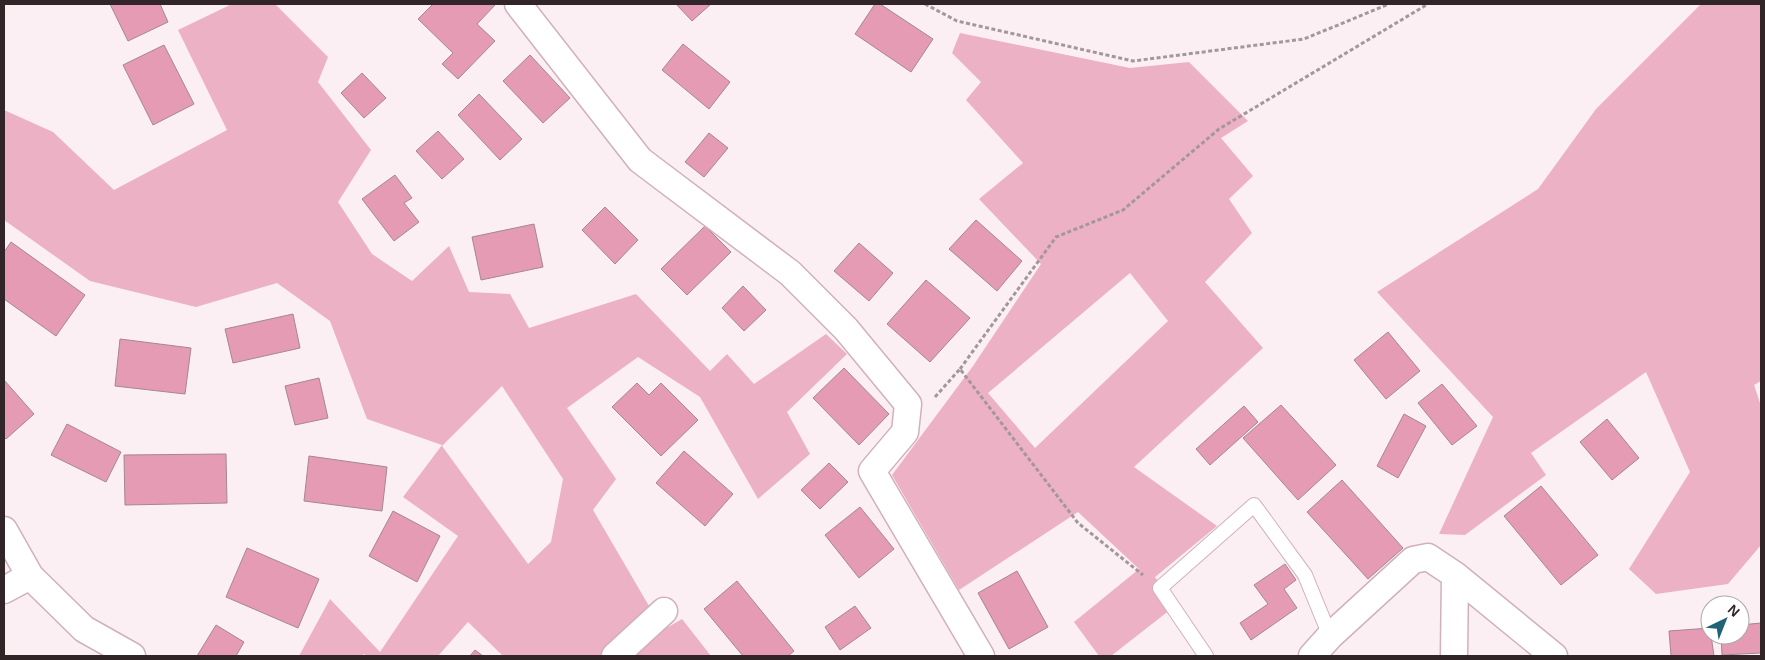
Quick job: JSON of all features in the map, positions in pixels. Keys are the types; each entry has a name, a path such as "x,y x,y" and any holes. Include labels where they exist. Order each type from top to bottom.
{"street":[{"path":"518,4 640,160 790,273 846,329 908,404 905,432 872,471 982,656"},
{"path":"4,530 30,576 84,629 132,656"},
{"path":"1312,656 1330,636 1413,560 1428,557 1455,574 1554,656"},
{"path":"1454,656 1455,574"},
{"path":"4,590 30,576"},
{"path":"615,656 664,611"}],"lane":[{"path":"1206,656 1160,588 1254,505 1304,575 1330,636"}],"path":[{"path":"925,4 956,20 1133,61 1304,39 1389,4"},
{"path":"905,432 960,368 1056,237 1123,210 1219,129 1428,4"},
{"path":"960,368 1078,523 1160,588"}],"shaded area":[{"path":"232,4 275,4 328,57 318,82 371,150 338,202 372,254 412,281 449,246 469,292 510,294 529,328 636,294 710,371 727,354 754,384 826,334 847,354 787,412 810,454 758,499 700,397 638,357 567,408 616,479 593,510 663,630 682,619 711,656 503,656 468,622 438,656 367,656 364,654 362,656 299,656 330,599 380,652 458,536 403,497 442,445 367,419 330,321 277,283 196,307 90,281 4,220 4,110 53,132 114,190 227,130 178,30","holes":["502,386 563,479 551,542 528,564 442,446"]},
{"path":"1701,4 1761,4 1761,381 1754,385 1761,406 1761,545 1728,584 1656,594 1629,569 1690,472 1646,372 1531,453 1546,475 1465,535 1439,534 1493,417 1377,292 1538,189 1596,109"},
{"path":"960,33 1130,68 1189,62 1248,121 1221,138 1253,176 1229,199 1252,233 1205,282 1263,348 1134,467 1217,526 1155,577 1175,606 1111,656 1099,656 1074,622 1139,569 1078,512 959,590 892,475 973,366 1041,264 979,199 1023,163 966,100 981,82 952,53","holes":["1130,273 1168,321 1035,448 988,393"]}],"building":[{"path":"110,4 160,4 168,22 128,41"},
{"path":"433,4 496,4 477,24 495,41 458,79 442,64 453,53 418,19"},
{"path":"676,4 711,4 692,21"},
{"path":"875,4 880,4 933,39 911,72 855,34"},
{"path":"683,44 730,82 709,109 662,70"},
{"path":"164,45 194,104 153,125 123,65"},
{"path":"530,55 570,98 543,123 503,81"},
{"path":"362,73 386,98 364,118 341,93"},
{"path":"479,94 522,139 500,160 458,115"},
{"path":"438,131 464,159 442,179 416,151"},
{"path":"709,133 728,148 704,177 685,162"},
{"path":"395,175 412,198 404,203 419,222 394,241 362,199"},
{"path":"605,207 638,240 615,264 582,230"},
{"path":"976,220 1022,261 997,291 949,249"},
{"path":"534,224 543,267 481,280 472,237"},
{"path":"705,226 731,252 687,295 661,269"},
{"path":"11,242 85,295 56,336 4,299 4,252"},
{"path":"859,243 893,273 869,301 834,271"},
{"path":"926,280 970,318 930,362 887,324"},
{"path":"743,286 766,310 744,331 722,308"},
{"path":"293,314 300,348 233,363 225,329"},
{"path":"1388,332 1420,371 1386,399 1354,360"},
{"path":"120,339 191,348 185,394 115,386"},
{"path":"844,368 889,414 859,445 813,398"},
{"path":"319,378 328,418 295,425 285,386"},
{"path":"4,380 34,414 6,439 4,437"},
{"path":"637,383 649,395 661,383 698,420 661,456 612,407"},
{"path":"1442,384 1477,426 1452,445 1418,403"},
{"path":"1281,405 1336,465 1298,500 1243,438"},
{"path":"1244,406 1258,422 1210,465 1196,449"},
{"path":"1404,414 1426,426 1398,478 1377,466"},
{"path":"1607,419 1639,458 1612,480 1580,442"},
{"path":"67,424 121,452 106,482 51,455"},
{"path":"684,451 733,494 705,526 656,483"},
{"path":"226,454 227,503 125,505 124,455"},
{"path":"309,456 387,467 382,511 304,501"},
{"path":"829,463 848,482 820,509 801,490"},
{"path":"1342,480 1403,548 1368,579 1307,512"},
{"path":"1541,486 1598,555 1561,585 1504,516"},
{"path":"860,507 894,549 859,578 825,535"},
{"path":"393,511 440,536 417,582 369,556"},
{"path":"247,548 319,579 298,628 226,597"},
{"path":"1285,564 1296,580 1284,589 1297,608 1251,640 1240,623 1268,604 1254,585"},
{"path":"1017,571 1048,627 1009,649 978,593"},
{"path":"737,581 794,651 788,656 743,656 704,609"},
{"path":"855,606 871,628 840,650 825,627"},
{"path":"1761,623 1761,653 1722,655 1722,645 1750,645 1750,624"},
{"path":"216,625 244,642 236,656 197,656"},
{"path":"1700,629 1700,645 1712,645 1714,656 1671,656 1669,631"},
{"path":"475,650 483,656 470,656"}]}
